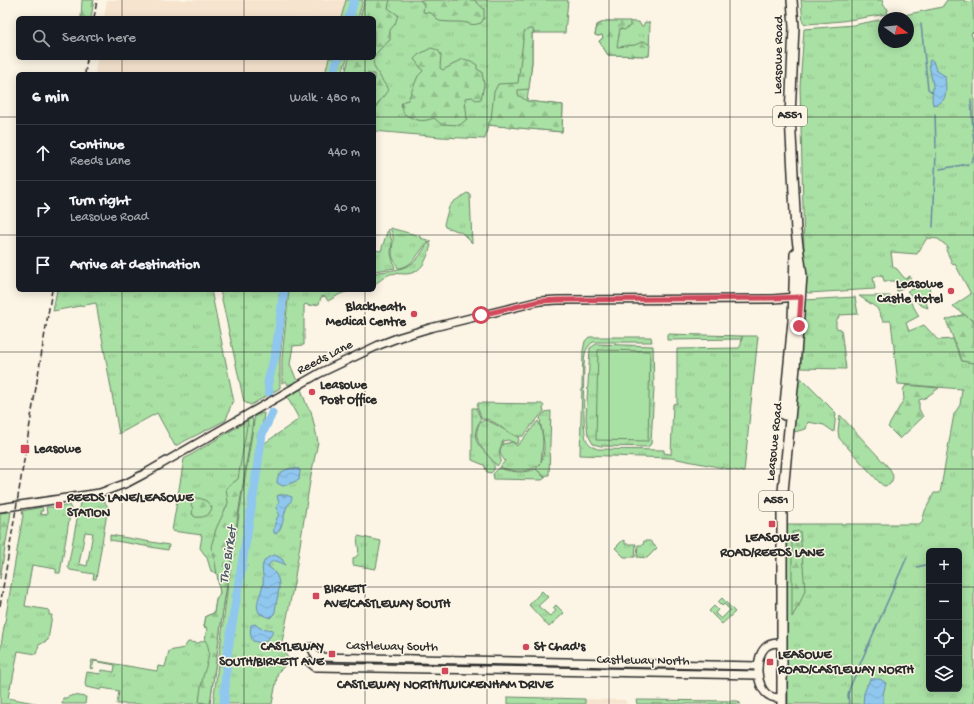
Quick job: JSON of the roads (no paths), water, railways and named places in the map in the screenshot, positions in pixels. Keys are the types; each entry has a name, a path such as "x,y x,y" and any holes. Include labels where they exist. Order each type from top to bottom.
{"main road":[{"name":"Leasowe Road","path":"779,701 776,500 793,321 797,297 796,231 790,116 794,27 792,0"}],"street":[{"name":"Reeds Lane","path":"0,508 100,493 118,487 144,474 320,373 390,340 430,328 540,301 797,297"},
{"name":"Leasowe Road","path":"779,643 771,644 765,647 761,653 758,666 758,675 762,689 771,698 779,701"},
{"name":"Castleway South","path":"311,647 316,657 480,661"},
{"path":"360,658 360,668"},
{"path":"412,669 413,660"},
{"name":"Castleway North","path":"480,661 758,666"},
{"name":"Castleway South","path":"309,662 314,667 480,670"},
{"path":"566,663 566,672"},
{"path":"634,664 634,673"},
{"path":"686,665 686,674"},
{"name":"Castleway North","path":"480,670 758,675"}],"water":[{"path":"929,61 933,61 936,70 945,76 946,86 945,95 942,101 933,105 933,86 929,64"},
{"path":"292,468 299,469 299,480 283,486 277,483 281,472"},
{"path":"277,496 292,497 292,499 286,509 281,526 276,534 274,533 274,528 279,514 276,507 279,503"},
{"path":"275,555 282,559 285,565 278,561 274,561 268,566 274,571 279,581 275,612 270,618 260,614 257,606 263,583 263,564 265,560"},
{"path":"255,624 260,628 273,630 267,639 260,643 253,641 251,635 251,625"},
{"path":"870,679 880,679 886,683 883,694 883,704 863,704 864,693"}],"waterway":[{"name":"The Birket","path":"350,16 354,0"},
{"path":"921,24 928,89 932,92"},
{"name":"The Birket","path":"334,72 337,60"},
{"path":"971,100 973,130"},
{"path":"935,114 936,148"},
{"path":"973,133 974,142"},
{"path":"933,227 936,153"},
{"path":"971,162 974,156"},
{"path":"940,169 968,164"},
{"name":"The Birket","path":"269,392 268,382 276,351 284,292"},
{"name":"The Birket","path":"224,704 227,655 262,434 272,413"},
{"path":"849,704 848,695 850,687 907,557"},
{"path":"917,567 926,565"}],"railway":[{"path":"94,16 97,0"},
{"path":"85,72 87,60"},
{"path":"0,606 52,292"}],"place":[{"name":"Leasowe Castle Hotel","path":"951,291"},
{"name":"Blackheath Medical Centre","path":"414,314"},
{"name":"Leasowe Post Office","path":"312,392"},
{"name":"Leasowe","path":"25,449"},
{"name":"REEDS LANE/LEASOWE STATION","path":"59,505"},
{"name":"LEASOWE ROAD/REEDS LANE","path":"772,524"},
{"name":"BIRKETT AVE/CASTLEWAY SOUTH","path":"316,596"},
{"name":"St Chad's","path":"526,647"},
{"name":"CASTLEWAY SOUTH/BIRKETT AVE","path":"332,654"},
{"name":"LEASOWE ROAD/CASTLEWAY NORTH","path":"770,662"},
{"name":"CASTLEWAY NORTH/TWICKENHAM DRIVE","path":"445,671"}]}
